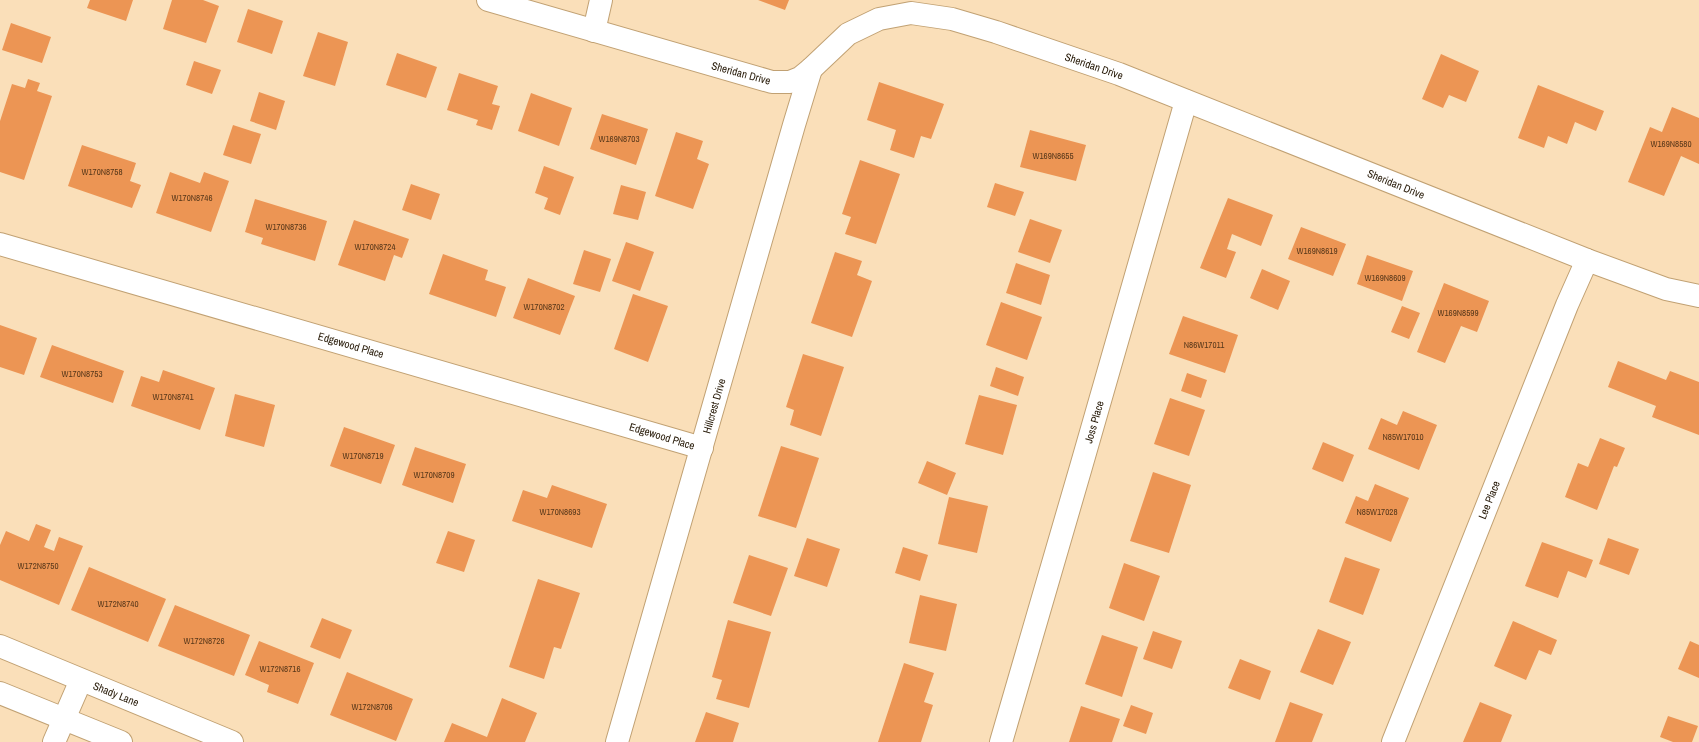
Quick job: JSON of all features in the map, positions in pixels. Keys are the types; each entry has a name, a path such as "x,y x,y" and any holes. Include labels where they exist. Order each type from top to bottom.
{"street":[{"name":"Sheridan Drive","path":"488,0 772,82 790,82 800,78 848,34 879,19 911,12 952,19 996,32 1119,74 1587,260 1666,289 1699,296"},
{"path":"594,30 600,0"},
{"name":"Hillcrest Drive","path":"617,742 811,69"},
{"name":"Joss Place","path":"1001,742 1084,459 1186,101"},
{"name":"Edgewood Place","path":"0,244 702,448"},
{"name":"Lee Place","path":"1393,742 1567,305 1587,260"},
{"name":"Shady Lane","path":"0,646 232,742"},
{"path":"54,742 81,680"},
{"path":"0,693 121,742"}],"building":[{"path":"90,0 133,0 126,21 87,8"},
{"path":"172,0 203,0 219,6 206,43 163,29"},
{"path":"758,0 789,0 785,10"},
{"path":"248,9 283,21 272,54 237,42"},
{"path":"11,23 51,37 42,63 2,50"},
{"path":"318,32 348,42 335,86 303,76"},
{"path":"397,53 437,67 426,98 386,85"},
{"path":"1441,54 1479,71 1466,102 1449,95 1443,108 1422,99"},
{"path":"194,61 221,70 212,94 186,85"},
{"path":"459,73 498,86 492,104 500,106 492,130 476,125 478,120 447,110"},
{"path":"28,79 40,83 37,91 52,96 24,180 0,172 0,121 12,84 25,88"},
{"path":"879,82 944,104 931,139 921,136 914,158 890,150 896,130 867,120"},
{"path":"1538,85 1604,111 1596,131 1575,122 1567,144 1548,136 1544,148 1518,138"},
{"path":"259,92 285,101 276,130 250,121"},
{"path":"531,93 572,108 559,146 518,131"},
{"path":"1672,107 1699,118 1699,164 1681,156 1664,196 1628,182 1650,127 1662,132"},
{"path":"602,114 648,129 636,165 590,149"},
{"path":"233,125 261,134 251,164 223,155"},
{"path":"1030,130 1086,145 1076,181 1020,167"},
{"path":"676,132 703,141 697,159 709,164 693,209 655,196"},
{"path":"82,145 136,163 130,181 141,185 132,208 68,186"},
{"path":"860,160 900,174 876,244 845,234 851,217 842,214"},
{"path":"544,166 574,177 560,215 544,209 548,198 535,193"},
{"path":"170,172 200,183 204,172 229,181 211,232 156,213"},
{"path":"995,183 1024,192 1015,216 987,207"},
{"path":"411,184 440,194 431,220 402,210"},
{"path":"621,185 646,192 638,220 613,214"},
{"path":"1228,198 1273,215 1261,246 1232,234 1227,249 1236,252 1226,278 1200,268"},
{"path":"255,199 327,221 315,261 261,244 263,238 245,232"},
{"path":"1030,219 1062,230 1050,263 1018,252"},
{"path":"354,220 409,239 402,258 394,255 385,281 338,265"},
{"path":"1301,227 1346,244 1333,276 1288,259"},
{"path":"626,242 654,252 640,291 612,281"},
{"path":"584,250 611,259 600,292 573,284"},
{"path":"835,252 862,261 857,275 872,281 852,337 811,323"},
{"path":"443,254 488,270 485,280 506,287 496,317 429,294"},
{"path":"1367,255 1413,271 1402,301 1357,284"},
{"path":"1016,263 1050,275 1041,305 1006,293"},
{"path":"1262,269 1290,281 1278,310 1250,298"},
{"path":"528,278 575,296 560,335 513,318"},
{"path":"1444,283 1489,301 1477,332 1461,326 1445,363 1417,352"},
{"path":"633,294 668,306 648,362 614,349"},
{"path":"1001,302 1042,317 1027,360 986,345"},
{"path":"1402,306 1420,313 1409,339 1391,332"},
{"path":"1183,316 1238,335 1225,373 1169,354"},
{"path":"0,325 37,338 24,375 0,367"},
{"path":"52,345 124,371 113,403 40,377"},
{"path":"803,354 844,367 821,436 790,425 794,410 786,407"},
{"path":"1618,361 1666,380 1670,371 1699,382 1699,435 1652,417 1656,406 1608,387"},
{"path":"996,367 1024,377 1018,396 990,386"},
{"path":"163,370 215,388 200,430 131,406 141,376 159,382"},
{"path":"1187,373 1207,380 1201,398 1181,391"},
{"path":"235,394 275,405 264,447 225,436"},
{"path":"979,395 1017,405 1003,455 965,444"},
{"path":"1170,398 1205,410 1189,456 1154,444"},
{"path":"1403,411 1437,425 1419,470 1368,449 1381,418 1397,425"},
{"path":"344,427 395,445 381,484 330,466"},
{"path":"1600,438 1625,448 1617,467 1614,466 1597,510 1565,497 1578,463 1588,467"},
{"path":"1323,442 1354,455 1343,482 1312,469"},
{"path":"781,446 819,458 796,528 758,516"},
{"path":"415,447 466,464 453,503 402,485"},
{"path":"927,461 956,473 947,495 918,483"},
{"path":"1153,472 1191,485 1169,553 1130,541"},
{"path":"1375,484 1409,498 1391,542 1345,523 1356,496 1368,501"},
{"path":"552,485 607,504 592,548 512,521 523,490 547,498"},
{"path":"949,497 988,506 977,553 938,544"},
{"path":"36,524 51,530 44,547 54,551 59,537 83,546 59,605 0,580 0,545 6,531 29,541"},
{"path":"448,531 475,540 464,572 436,563"},
{"path":"807,538 840,549 827,587 794,576"},
{"path":"1608,538 1639,549 1629,575 1599,564"},
{"path":"1542,542 1593,560 1586,578 1568,571 1558,598 1525,586"},
{"path":"903,547 928,555 920,581 895,573"},
{"path":"749,555 788,568 771,616 733,603"},
{"path":"1345,557 1380,569 1363,615 1329,602"},
{"path":"1124,563 1160,576 1144,621 1109,608"},
{"path":"89,567 166,599 148,642 71,610"},
{"path":"538,579 580,593 561,649 554,647 544,679 509,667"},
{"path":"920,595 957,604 946,651 909,643"},
{"path":"175,605 250,635 234,676 158,646"},
{"path":"322,618 352,630 340,659 310,647"},
{"path":"728,620 771,632 749,708 716,699 722,680 712,677"},
{"path":"1513,621 1557,640 1551,655 1539,650 1526,680 1494,666"},
{"path":"1318,629 1351,642 1333,685 1300,672"},
{"path":"1153,631 1182,641 1172,669 1143,659"},
{"path":"1102,635 1138,647 1122,697 1085,684"},
{"path":"259,641 314,663 298,704 267,692 269,685 245,675"},
{"path":"1690,641 1699,645 1699,678 1678,669"},
{"path":"1240,659 1271,671 1260,700 1228,688"},
{"path":"904,663 934,673 924,702 933,705 921,742 878,742"},
{"path":"347,672 413,699 396,741 330,715"},
{"path":"502,698 537,713 525,742 444,742 452,723 487,737"},
{"path":"1290,702 1323,714 1312,742 1275,742"},
{"path":"1480,702 1512,715 1501,742 1463,742"},
{"path":"1131,705 1153,713 1146,734 1123,726"},
{"path":"1081,706 1120,719 1112,742 1069,742"},
{"path":"706,712 739,723 733,742 695,742"},
{"path":"1668,716 1698,726 1692,742 1673,742 1660,737"}]}
